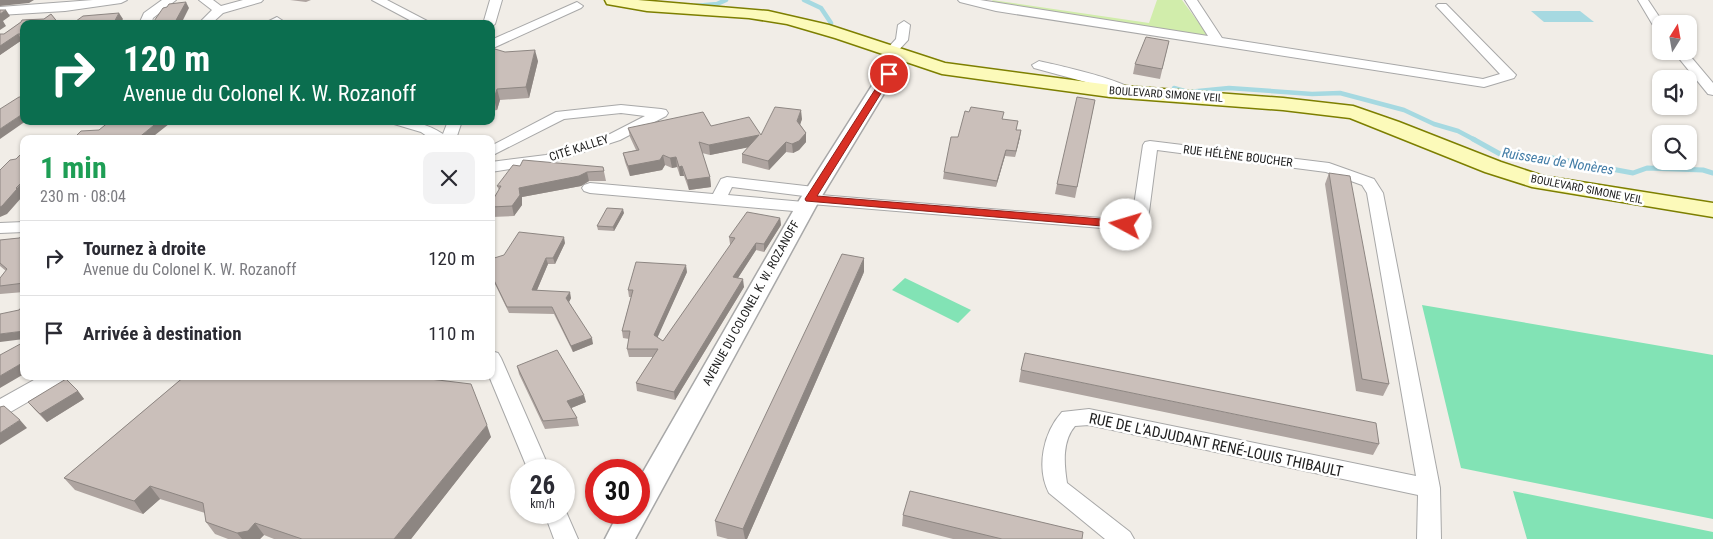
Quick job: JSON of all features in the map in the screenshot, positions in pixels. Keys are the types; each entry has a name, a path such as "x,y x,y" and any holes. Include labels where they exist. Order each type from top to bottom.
{"main road":[{"name":"BOULEVARD SIMONE VEIL","path":"613,0 651,8 747,13 794,20 819,26 942,68 1128,92 1282,104 1353,112 1493,167 1540,182 1713,210"}],"street":[{"path":"0,11 42,4 113,0"},
{"path":"146,20 148,16 170,0"},
{"path":"205,0 219,10"},
{"path":"208,20 219,10 256,0"},
{"path":"378,0 419,20"},
{"path":"490,20 496,0"},
{"path":"964,0 978,1 1006,9 1484,83 1509,75 1442,6"},
{"path":"1191,0 1218,42"},
{"path":"1643,1 1652,15"},
{"path":"26,20 42,4"},
{"path":"495,43 577,6"},
{"name":"AVENUE DU COLONEL K. W. ROZANOFF","path":"650,485 810,199 902,40 904,25"},
{"path":"1687,60 1713,91"},
{"path":"1039,65 1109,84 1128,92"},
{"name":"CITÉ KALLEY","path":"495,150 561,115 621,109 661,113 615,137 548,159 495,167"},
{"path":"412,125 426,129 435,135"},
{"name":"RUE HÉLÈNE BOUCHER","path":"810,199 1126,225 1137,222 1141,212 1150,145 1329,168 1368,182 1375,193 1429,488 1429,539"},
{"path":"590,188 718,199 810,199"},
{"path":"0,228 20,226"},
{"path":"495,367 534,459"},
{"path":"0,409 50,380"},
{"name":"RUE DE L'ADJUDANT RENÉ-LOUIS THIBAULT","path":"1122,539 1057,487 1053,462 1060,425 1069,418 1089,417 1429,488"},
{"path":"560,524 566,539"},
{"path":"620,539 628,524"}],"green space":[{"path":"992,0 1149,23 1157,0 1182,0 1207,34 1207,37 995,4"},
{"path":"905,278 971,310 958,323 892,290"},
{"path":"1422,305 1713,355 1713,519 1461,468"},
{"path":"1513,491 1713,532 1713,539 1527,539"}],"water":[{"path":"1531,11 1580,11 1594,22 1544,22"}],"building":[{"path":"186,2 176,20 155,20 163,8 169,4"},
{"path":"119,13 115,20 78,20 83,16"},
{"path":"51,14 56,20 22,20 44,19"},
{"path":"20,23 20,34 0,46 0,34 4,34"},
{"path":"1146,37 1169,41 1162,69 1135,64"},
{"path":"495,49 505,52 535,50 526,87 497,89 495,96"},
{"path":"20,97 20,116 0,129 0,109"},
{"path":"1077,97 1095,100 1077,187 1057,184"},
{"path":"775,107 801,110 797,121 806,133 799,141 792,144 786,142 768,161 742,154 759,135 709,145 699,142 710,177 687,180 682,166 679,167 676,157 670,158 663,155 660,160 628,166 623,153 639,150 628,128 703,112 711,126 749,117 761,135"},
{"path":"971,107 1004,112 1002,119 1018,121 1016,130 1021,130 1016,151 1006,150 997,181 944,172 951,137 958,137 965,111 969,112"},
{"path":"105,125 154,125 142,135 77,135 81,131 99,130"},
{"path":"20,155 20,184 0,207 0,170 10,160 16,159"},
{"path":"523,160 603,167 604,171 587,172 579,176 519,188 520,195 512,206 495,207 495,196 501,186 497,186 513,165 520,166"},
{"path":"1329,173 1350,176 1389,384 1362,379"},
{"path":"607,208 623,209 613,227 597,226"},
{"path":"747,212 780,218 764,244 756,243 733,277 743,279 674,392 636,383 658,349 627,349 630,331 622,331 633,290 628,290 636,262 686,265 654,335 663,341 735,238 729,237"},
{"path":"519,232 564,237 553,258 546,258 532,290 570,292 566,298 592,338 571,346 552,307 507,307 495,282 495,258 504,255"},
{"path":"19,238 20,284 0,286 0,278 7,269 0,263 0,240"},
{"path":"842,254 864,258 743,529 715,521"},
{"path":"20,309 20,332 0,334 0,314"},
{"path":"20,344 20,364 0,376 0,355"},
{"path":"557,350 584,395 567,401 577,418 543,421 517,366"},
{"path":"1025,353 1376,423 1379,444 1021,370"},
{"path":"64,380 67,380 78,391 40,414 28,402"},
{"path":"180,380 438,380 471,384 487,425 394,539 302,539 255,523 248,531 237,533 206,522 203,503 150,486 134,501 64,478"},
{"path":"4,406 20,420 0,433 0,407"},
{"path":"910,491 1083,532 1082,539 1002,539 903,515"}],"waterway":[{"name":"Ruisseau de Nonères","path":"695,6 717,4 726,0"},
{"name":"Ruisseau de Nonères","path":"804,0 821,8 831,23"},
{"name":"Ruisseau de Nonères","path":"1174,88 1188,92 1229,88 1312,94 1340,93 1404,110 1434,124 1458,131 1475,140"},
{"name":"Ruisseau de Nonères","path":"1473,139 1500,154 1527,158 1547,157 1633,173 1647,168 1703,170 1713,173"}],"route":[{"path":"889,74 810,199 1084,220 1126,225"}]}
